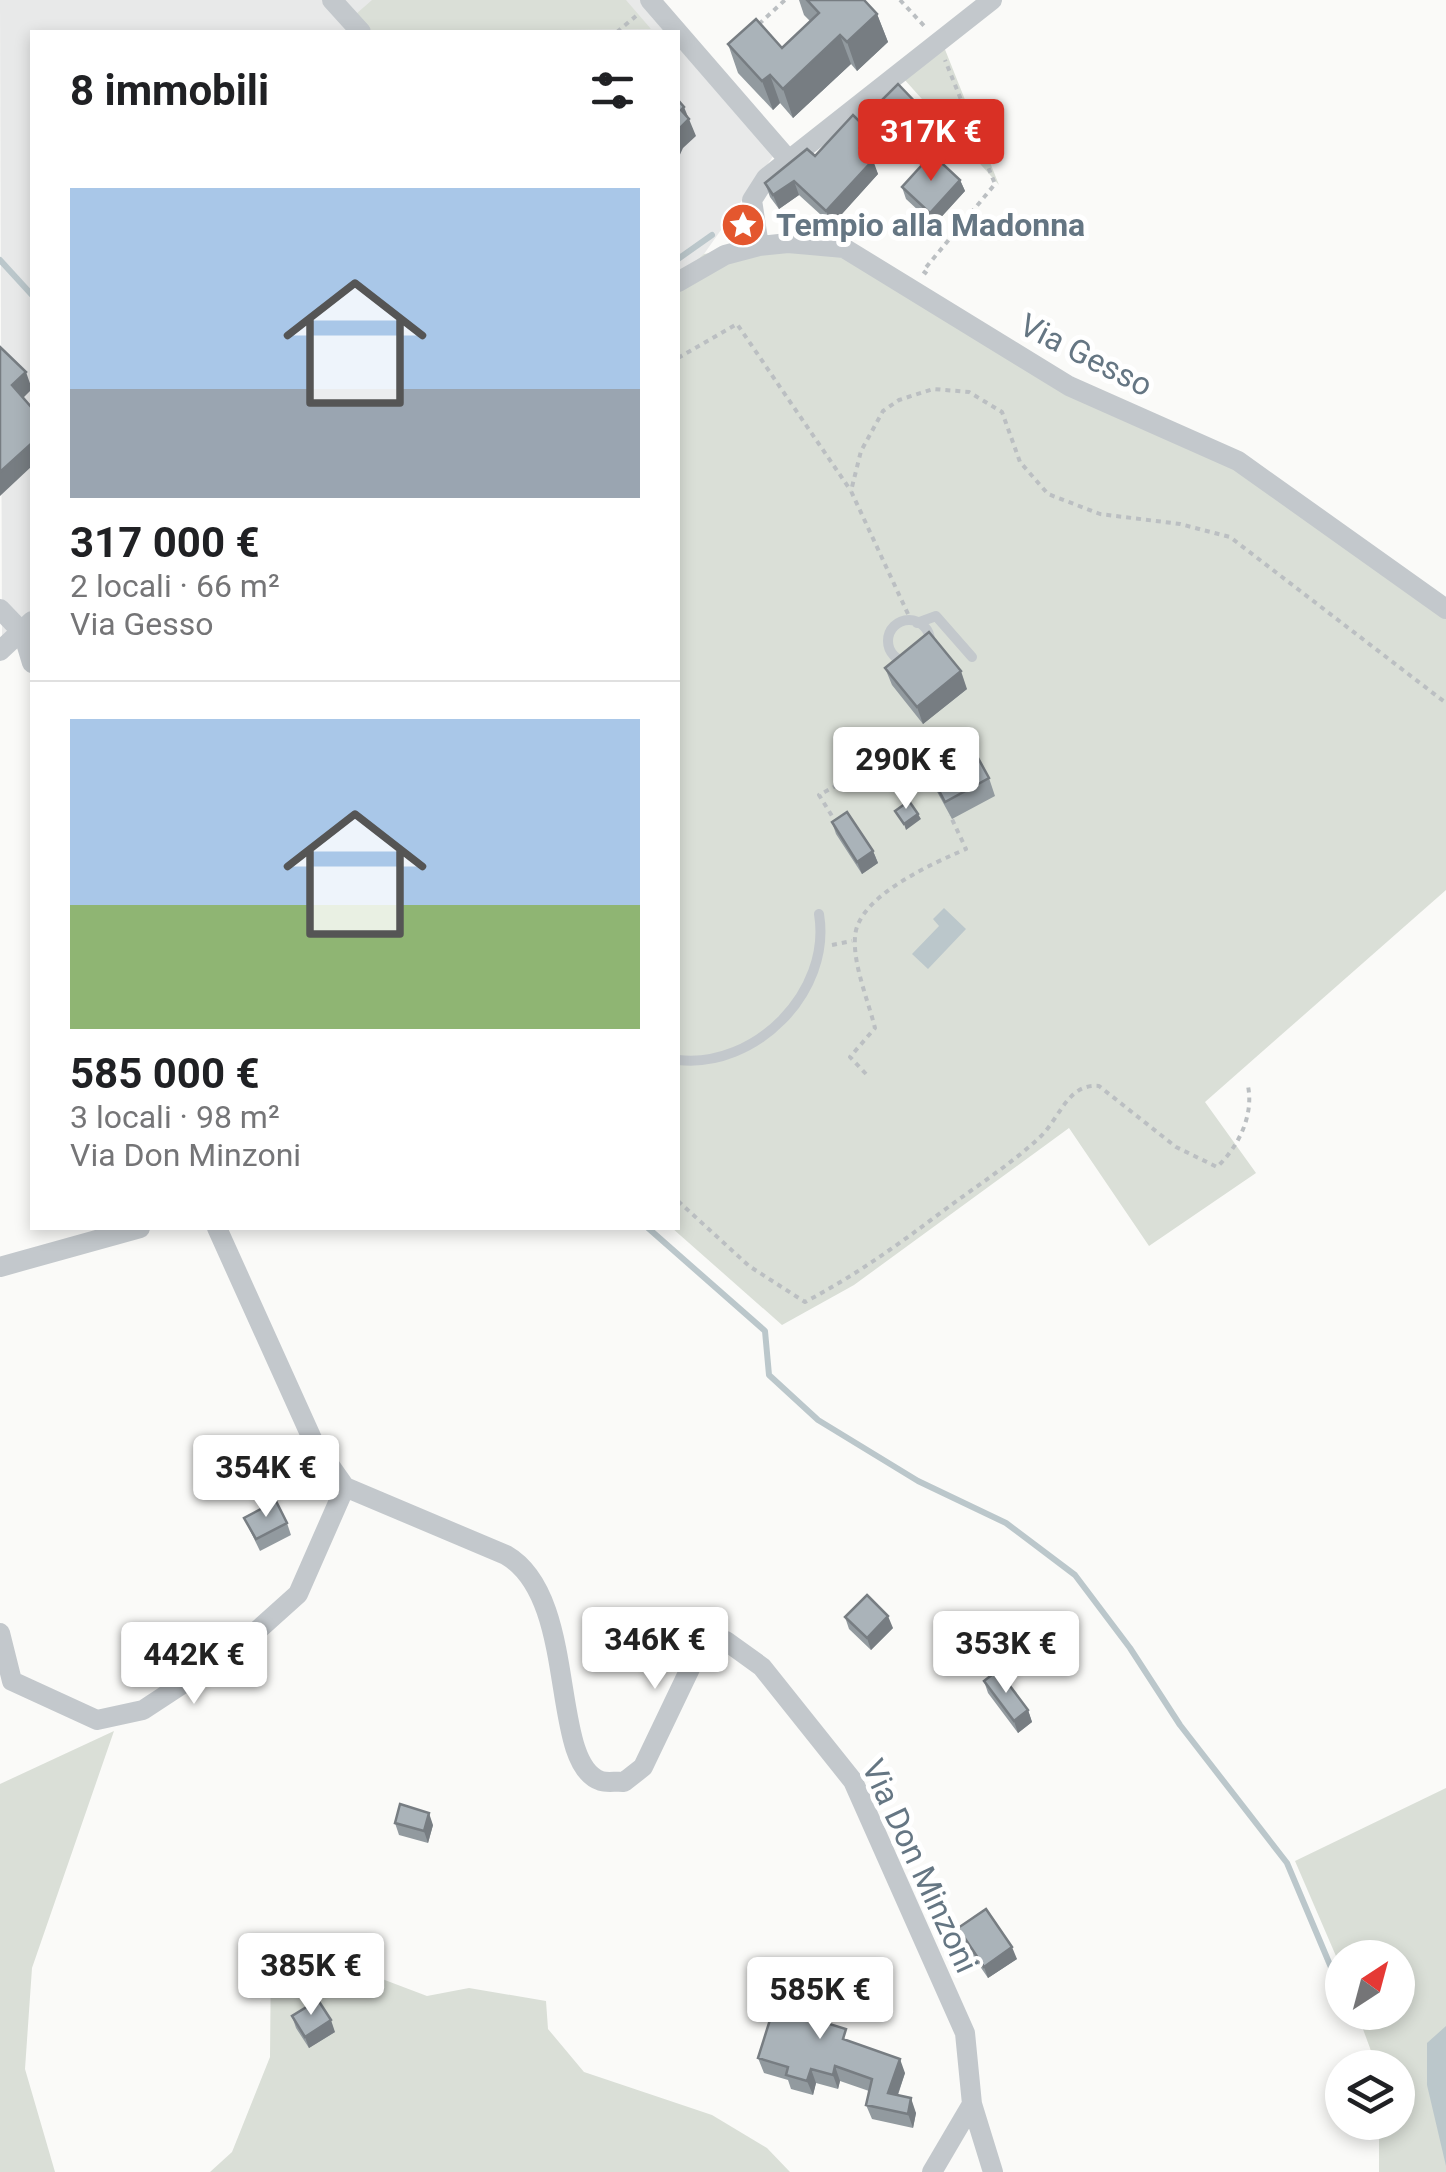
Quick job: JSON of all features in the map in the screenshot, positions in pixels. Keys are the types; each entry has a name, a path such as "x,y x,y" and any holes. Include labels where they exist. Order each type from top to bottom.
{"street":[{"path":"332,0 359,30"},
{"path":"760,246 752,200 787,158 992,0"},
{"path":"651,1 676,30"},
{"path":"680,34 787,158"},
{"name":"Via Gesso","path":"680,281 725,255 760,246 788,243 844,248 1069,386 1238,461 1446,609"},
{"path":"0,610 28,627 0,651"},
{"path":"0,1266 133,1230"},
{"path":"0,1633 12,1682 97,1720 143,1710 239,1647 298,1594 346,1487 314,1443 218,1230"},
{"name":"Via Don Minzoni","path":"346,1487 520,1564 538,1587 550,1612 578,1763 599,1780 624,1782 643,1766 698,1652 726,1642 762,1667 853,1781 964,2032 972,2104"},
{"path":"932,2172 972,2104"},
{"path":"972,2104 994,2172"}],"lane":[{"path":"914,622 936,616 972,658"},
{"path":"680,1060 732,1054 751,1046 782,1020 800,996 813,965 822,930 819,914"}],"path":[{"path":"748,34 786,0"},
{"path":"900,0 930,32"},
{"path":"619,30 651,1"},
{"path":"926,273 995,184 941,49"},
{"path":"680,357 737,324 850,491 914,622"},
{"path":"850,491 869,430 883,411 899,400 932,389 969,392 1002,412 1020,462 1048,494 1100,514 1230,537 1446,703"},
{"path":"841,831 819,795 912,745 937,791"},
{"path":"866,1074 850,1057 875,1028 854,940 857,924 901,880 966,849 944,805"},
{"path":"680,1204 750,1266 805,1302 868,1269 993,1175 1042,1136 1084,1084 1099,1086 1176,1146 1216,1168 1231,1154 1252,1105 1248,1086"}],"shaded area":[{"path":"0,0 652,0 679,30 30,30 30,615 2,638"},
{"path":"372,0 626,0 651,29 370,30 356,14"},
{"path":"680,31 781,145 704,254 680,273"},
{"path":"944,47 999,185 904,79"},
{"path":"779,242 855,260 1031,362 1273,478 1446,610 1446,890 1205,1102 1256,1173 1149,1246 1069,1128 854,1285 782,1325 674,1230 680,1230 680,273 704,254"},
{"path":"944,908 966,929 928,969 912,954 939,926 933,919"},
{"path":"114,1731 32,1968 25,2069 55,2172 0,2172 0,1784"},
{"path":"1446,1788 1446,2172 1379,2172 1379,2140 1415,2140 1415,2050 1371,2050 1363,2030 1415,2030 1415,1940 1329,1940 1295,1861"},
{"path":"271,1954 361,1971 427,1996 469,1988 546,2001 548,2029 584,2072 712,2115 767,2148 790,2172 210,2172 232,2152 270,2057"},
{"path":"1446,2026 1446,2166 1427,2085 1427,2043"}],"building":[{"path":"807,0 864,0 877,14 847,42 840,35 783,89 770,75 762,81 728,44 756,19 782,48 819,13"},
{"path":"898,84 920,107 895,132 885,121 860,148 873,160 826,211 794,181 773,195 765,183 807,149 815,156 853,115 860,122"},
{"path":"680,102 684,107 681,110 689,119 680,128"},
{"path":"932,154 960,180 930,213 902,187"},
{"path":"0,347 26,372 12,385 30,406 30,445 0,472"},
{"path":"929,632 961,671 917,707 885,668"},
{"path":"966,736 989,778 945,802 923,760"},
{"path":"909,801 918,814 904,824 895,811"},
{"path":"847,812 873,851 857,862 832,822"},
{"path":"276,1501 287,1523 256,1539 244,1518"},
{"path":"867,1595 888,1616 867,1638 845,1617"},
{"path":"998,1670 1028,1710 1014,1721 984,1681"},
{"path":"400,1804 429,1813 424,1831 395,1823"},
{"path":"986,1909 1012,1947 984,1967 958,1928"},
{"path":"772,1963 812,1974 800,2015 846,2029 843,2039 900,2059 888,2093 911,2098 908,2114 866,2105 872,2079 835,2066 833,2075 811,2069 807,2081 786,2075 788,2067 758,2058 774,2007 760,2003"},
{"path":"318,2000 331,2020 305,2037 292,2016"}],"waterway":[{"path":"680,258 712,235"},
{"path":"0,260 30,293"},
{"path":"650,1230 765,1331 769,1375 818,1420 918,1481 1006,1523 1075,1575 1130,1648 1180,1725 1287,1863 1325,1953"}],"place":[{"name":"Tempio alla Madonna","path":"743,225"}]}
